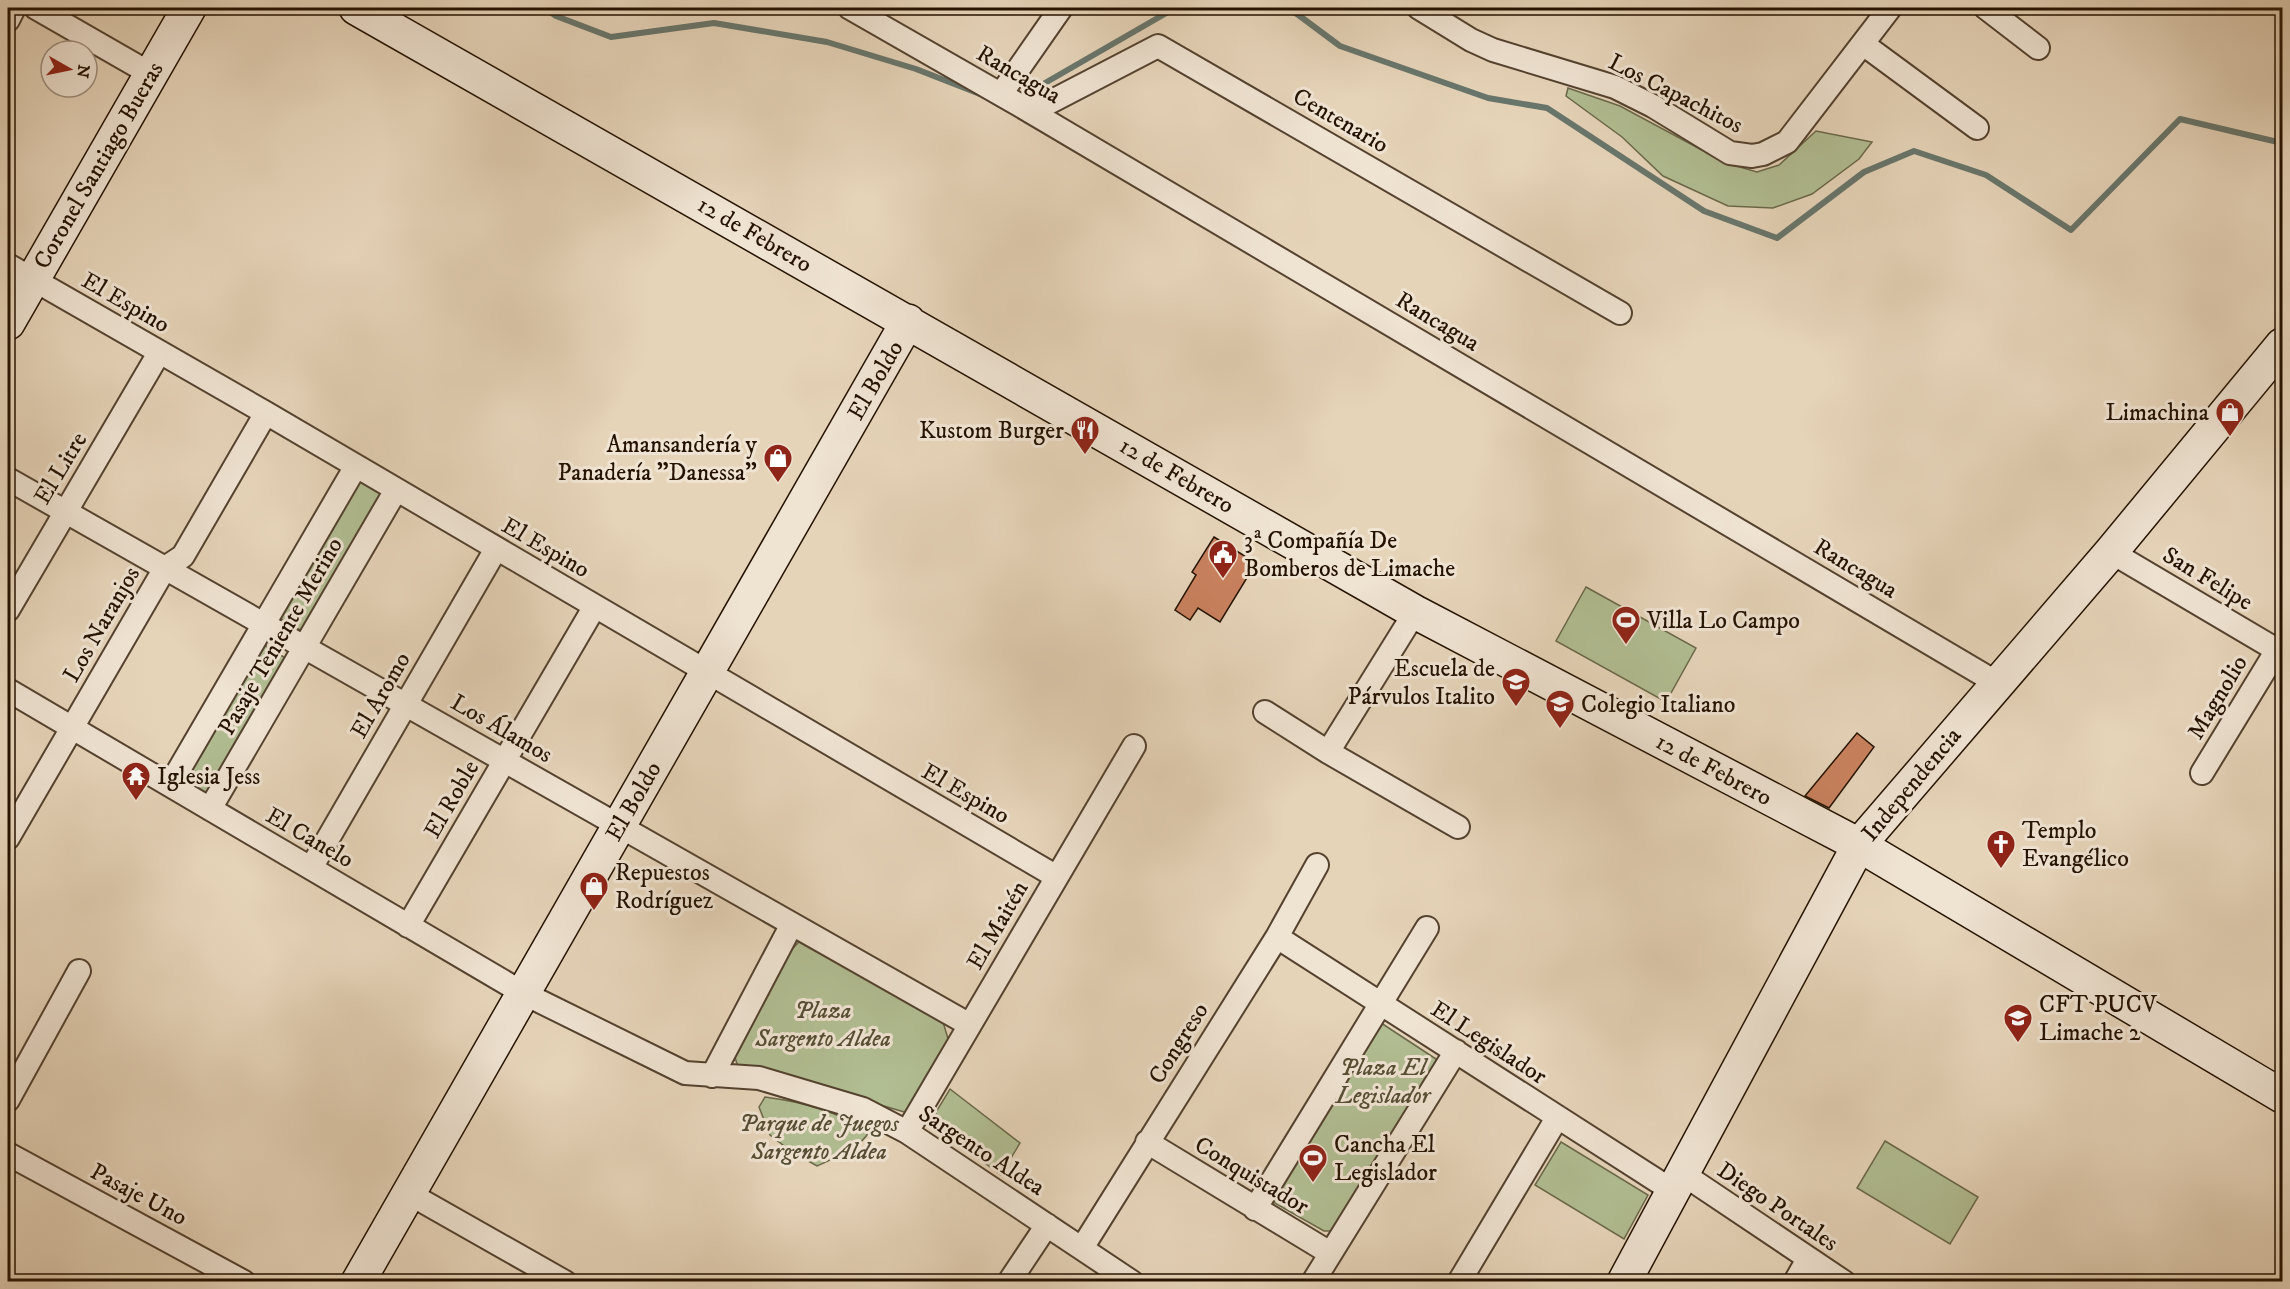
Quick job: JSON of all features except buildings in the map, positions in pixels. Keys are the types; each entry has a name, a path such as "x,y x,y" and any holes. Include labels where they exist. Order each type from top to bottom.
{"street":[{"path":"8,20 14,8"},
{"path":"36,8 151,74"},
{"name":"Coronel Santiago Bueras","path":"8,323 20,272 151,74 189,8"},
{"name":"12 de Febrero","path":"356,8 1415,612 1859,845 2283,1096"},
{"name":"Rancagua","path":"850,8 1014,102 1997,683"},
{"path":"1014,102 1061,8"},
{"name":"Los Capachitos","path":"1419,8 1453,16 1493,50 1615,87 1653,106 1730,153 1752,156 1763,154 1787,142 1890,8"},
{"path":"1986,8 2038,48"},
{"path":"1863,44 1977,128"},
{"name":"Centenario","path":"1014,102 1158,46 1620,313"},
{"name":"El Espino","path":"20,272 266,413 1057,877"},
{"name":"El Boldo","path":"358,1281 908,321"},
{"name":"El Litre","path":"8,610 159,353"},
{"name":"Independencia","path":"1624,1281 1859,845 1997,683 2124,560 2277,362"},
{"name":"Los Naranjos","path":"8,838 165,568 183,556 266,413"},
{"name":"Pasaje Teniente Merino","path":"170,785 356,466"},
{"name":"Los Álamos","path":"8,479 970,1025"},
{"name":"Pasaje Teniente Merino","path":"210,809 396,490"},
{"name":"El Aromo","path":"311,868 496,549"},
{"name":"San Felipe","path":"2124,560 2280,652"},
{"name":"El Roble","path":"408,926 595,606"},
{"path":"1328,752 1415,612"},
{"name":"Magnolio","path":"2202,772 2280,652"},
{"name":"El Canelo","path":"8,690 523,993"},
{"path":"1264,712 1458,827"},
{"name":"El Maitén","path":"907,1132 1134,746"},
{"name":"Congreso","path":"1082,1248 1276,937 1317,865"},
{"path":"712,1076 792,924"},
{"path":"1255,1209 1427,928"},
{"name":"El Legislador","path":"1276,937 1557,1118 1678,1183"},
{"path":"8,1100 78,971"},
{"name":"Sargento Aldea","path":"523,993 685,1073 759,1078 863,1109 907,1132 1132,1281"},
{"path":"1313,1281 1456,1051"},
{"path":"1459,1281 1557,1118"},
{"name":"Conquistador","path":"1147,1142 1330,1253"},
{"name":"Pasaje Uno","path":"8,1154 244,1281"},
{"name":"Diego Portales","path":"1678,1183 1844,1281"},
{"path":"408,1193 565,1281"},
{"path":"1009,1281 1047,1225"},
{"path":"1795,1281 1808,1259"}],"green space":[{"path":"1568,88 1620,106 1726,163 1757,172 1779,165 1816,131 1872,142 1859,159 1812,194 1773,208 1728,206 1663,176 1622,137 1566,96"},
{"path":"358,480 388,498 307,634 276,616"},
{"name":"Villa Lo Campo","path":"1586,587 1696,648 1666,702 1556,641"},
{"path":"258,641 287,659 205,795 174,777"},
{"name":"Plaza Sargento Aldea","path":"801,940 943,1022 949,1042 908,1113 801,1082 738,1067 733,1051 792,949"},
{"name":"Plaza El Legislador","path":"1375,1019 1436,1059 1435,1071 1338,1231 1324,1231 1271,1201"},
{"path":"950,1089 1020,1143 1001,1175 934,1126 936,1112"},
{"name":"Parque de Juegos Sargento Aldea","path":"765,1097 819,1109 844,1118 869,1132 853,1148 817,1166 792,1152 770,1135 759,1107"},
{"path":"1885,1141 1978,1197 1950,1244 1857,1188"},
{"path":"1561,1142 1648,1195 1624,1239 1535,1185"}],"waterway":[{"path":"545,8 556,16 611,37 714,23 827,42 916,69 980,94"},
{"path":"1019,98 1175,8"},
{"path":"1289,8 1340,46 1488,98 1547,108 1704,211 1777,238 1864,172 1914,151 1986,175 2071,230 2180,119 2282,143"}],"place":[{"name":"Limachina","path":"2230,438"},
{"name":"Kustom Burger","path":"1085,456"},
{"name":"Amansandería y Panadería \"Danessa\"","path":"778,484"},
{"name":"3ª Compañía De Bomberos de Limache","path":"1223,580"},
{"name":"Villa Lo Campo","path":"1626,646"},
{"name":"Escuela de Párvulos Italito","path":"1516,708"},
{"name":"Colegio Italiano","path":"1560,730"},
{"name":"Iglesia Jess","path":"136,802"},
{"name":"Templo Evangélico","path":"2001,870"},
{"name":"Repuestos Rodríguez","path":"594,912"},
{"name":"CFT PUCV Limache 2","path":"2018,1044"},
{"name":"Cancha El Legislador","path":"1313,1184"}]}
